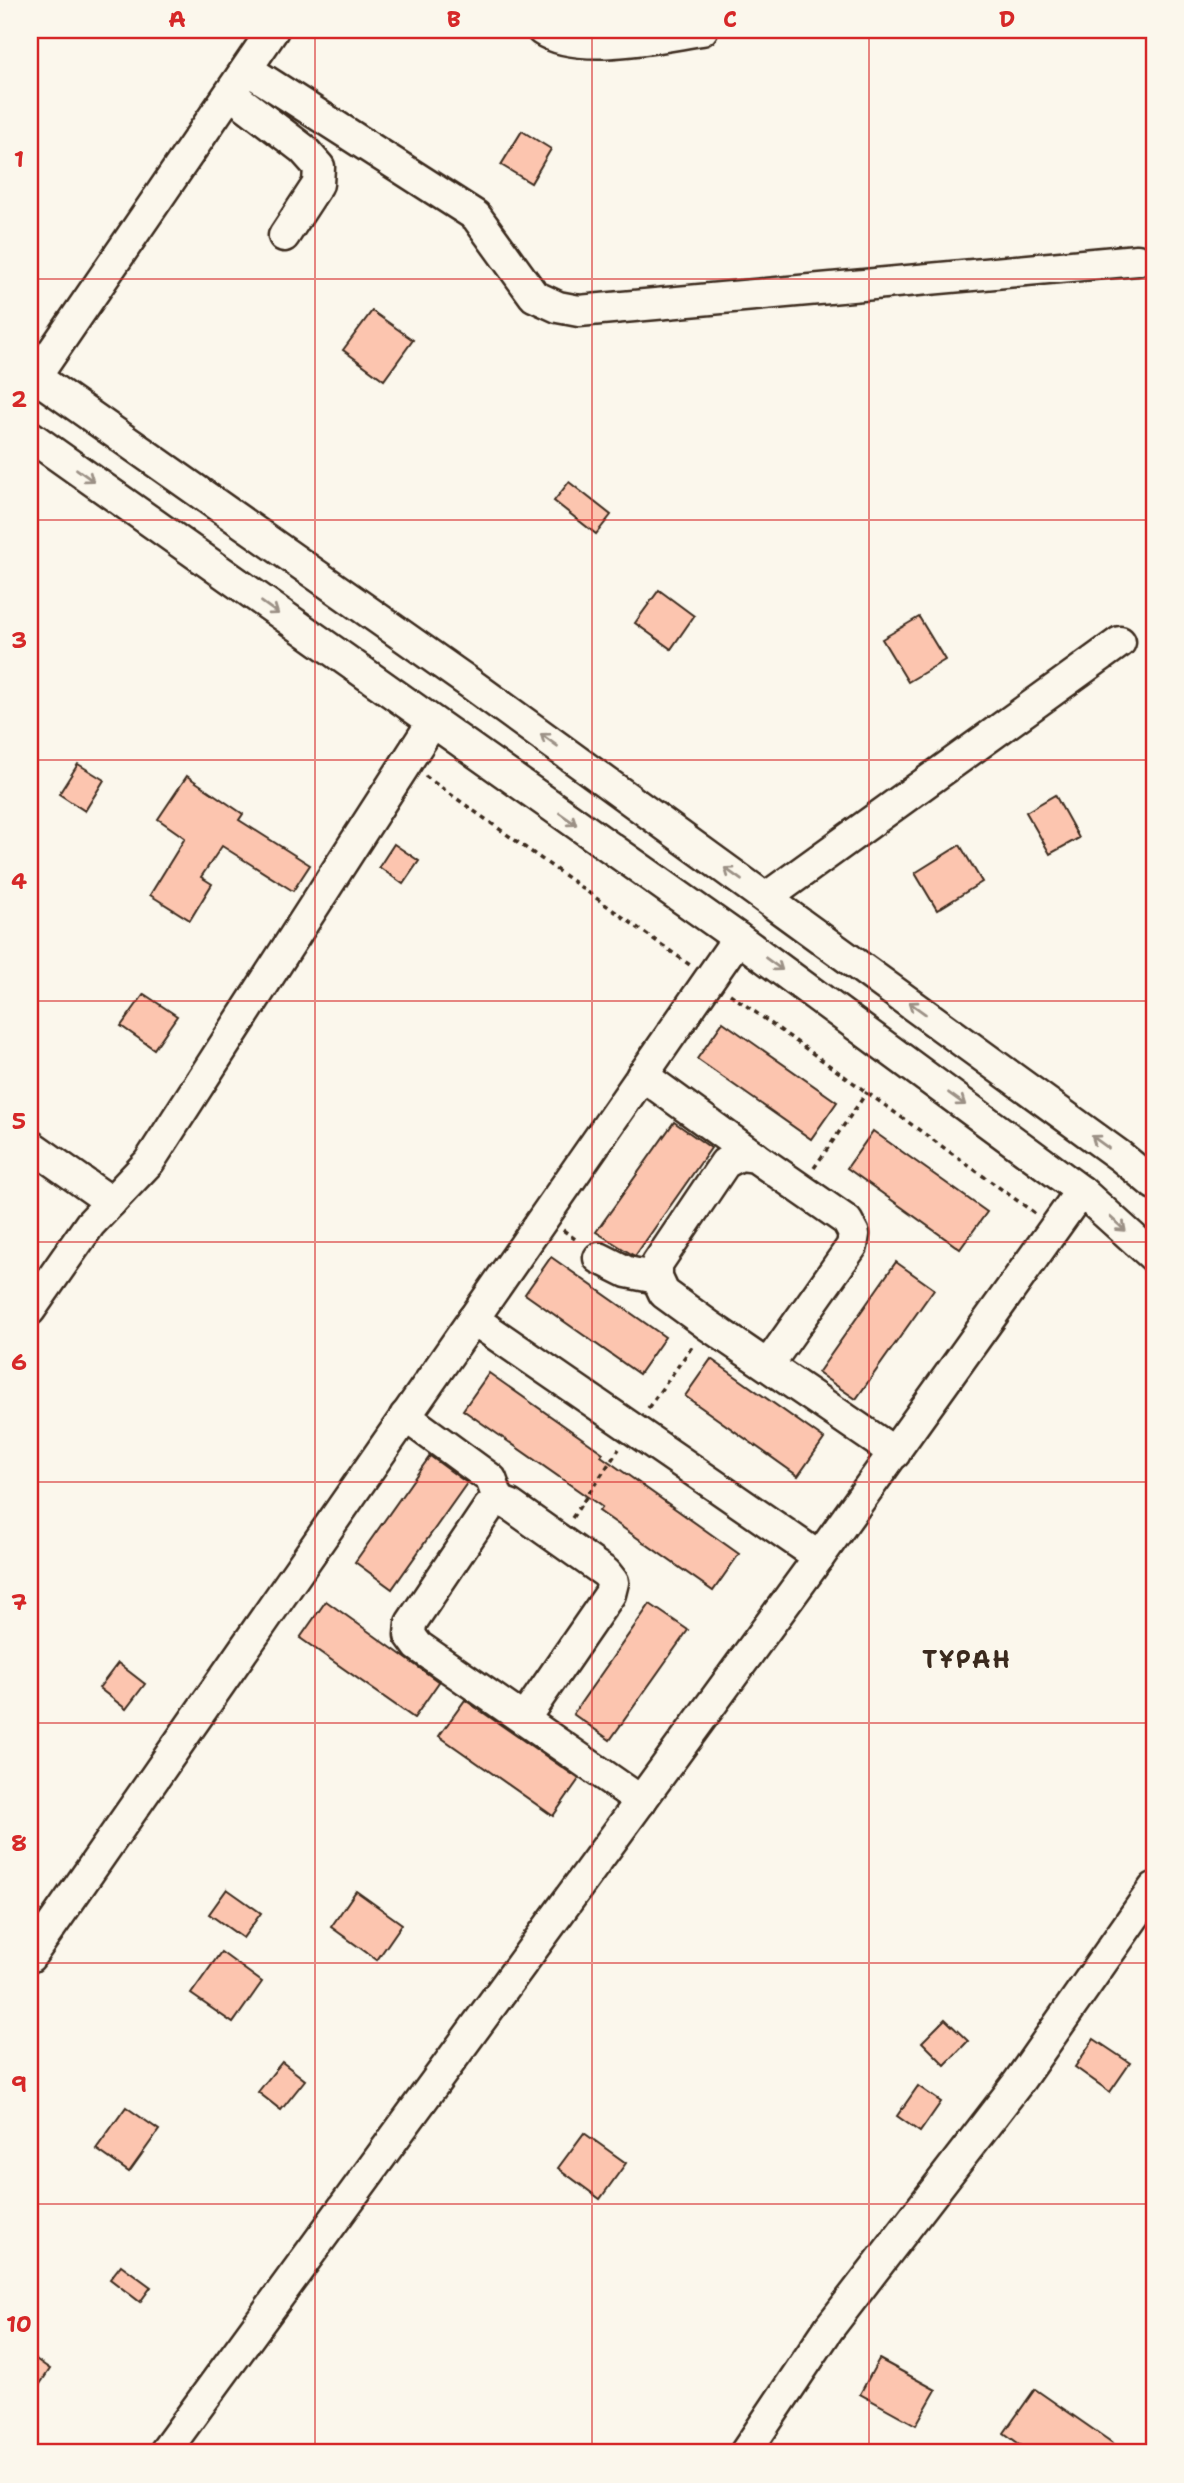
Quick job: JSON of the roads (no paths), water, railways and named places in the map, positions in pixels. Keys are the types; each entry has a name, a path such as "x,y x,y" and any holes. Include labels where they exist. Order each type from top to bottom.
{"street":[{"path":"273,30 65,335 31,371 75,405 471,684 1120,1156 1154,1184"},
{"path":"542,30 584,42 613,43 702,30"},
{"path":"239,81 319,167 318,184 284,236"},
{"path":"239,81 476,216 534,296 558,307 579,311 1137,260"},
{"path":"65,335 61,368 64,382 75,405"},
{"path":"30,436 738,938 1081,1191 1154,1257"},
{"path":"766,898 1120,642"},
{"path":"30,1310 90,1224 149,1162 432,723"},
{"path":"30,1957 738,938"},
{"path":"642,1075 847,1222 854,1234 852,1246 768,1365"},
{"path":"30,1145 111,1202"},
{"path":"755,1157 740,1155 725,1163 657,1264 657,1279 664,1293 895,1453"},
{"path":"164,2453 895,1453 1081,1191"},
{"path":"599,1258 627,1272 657,1279"},
{"path":"473,1320 819,1557"},
{"path":"405,1416 491,1479 499,1501"},
{"path":"499,1501 489,1507 411,1623 410,1635 418,1646 641,1801"},
{"path":"499,1501 510,1505 607,1573 613,1583 610,1594 524,1719"},
{"path":"745,2453 829,2328 1017,2084 1154,1888"}],"district":[{"name":"ТҰРАН","path":"967,1660"}]}
